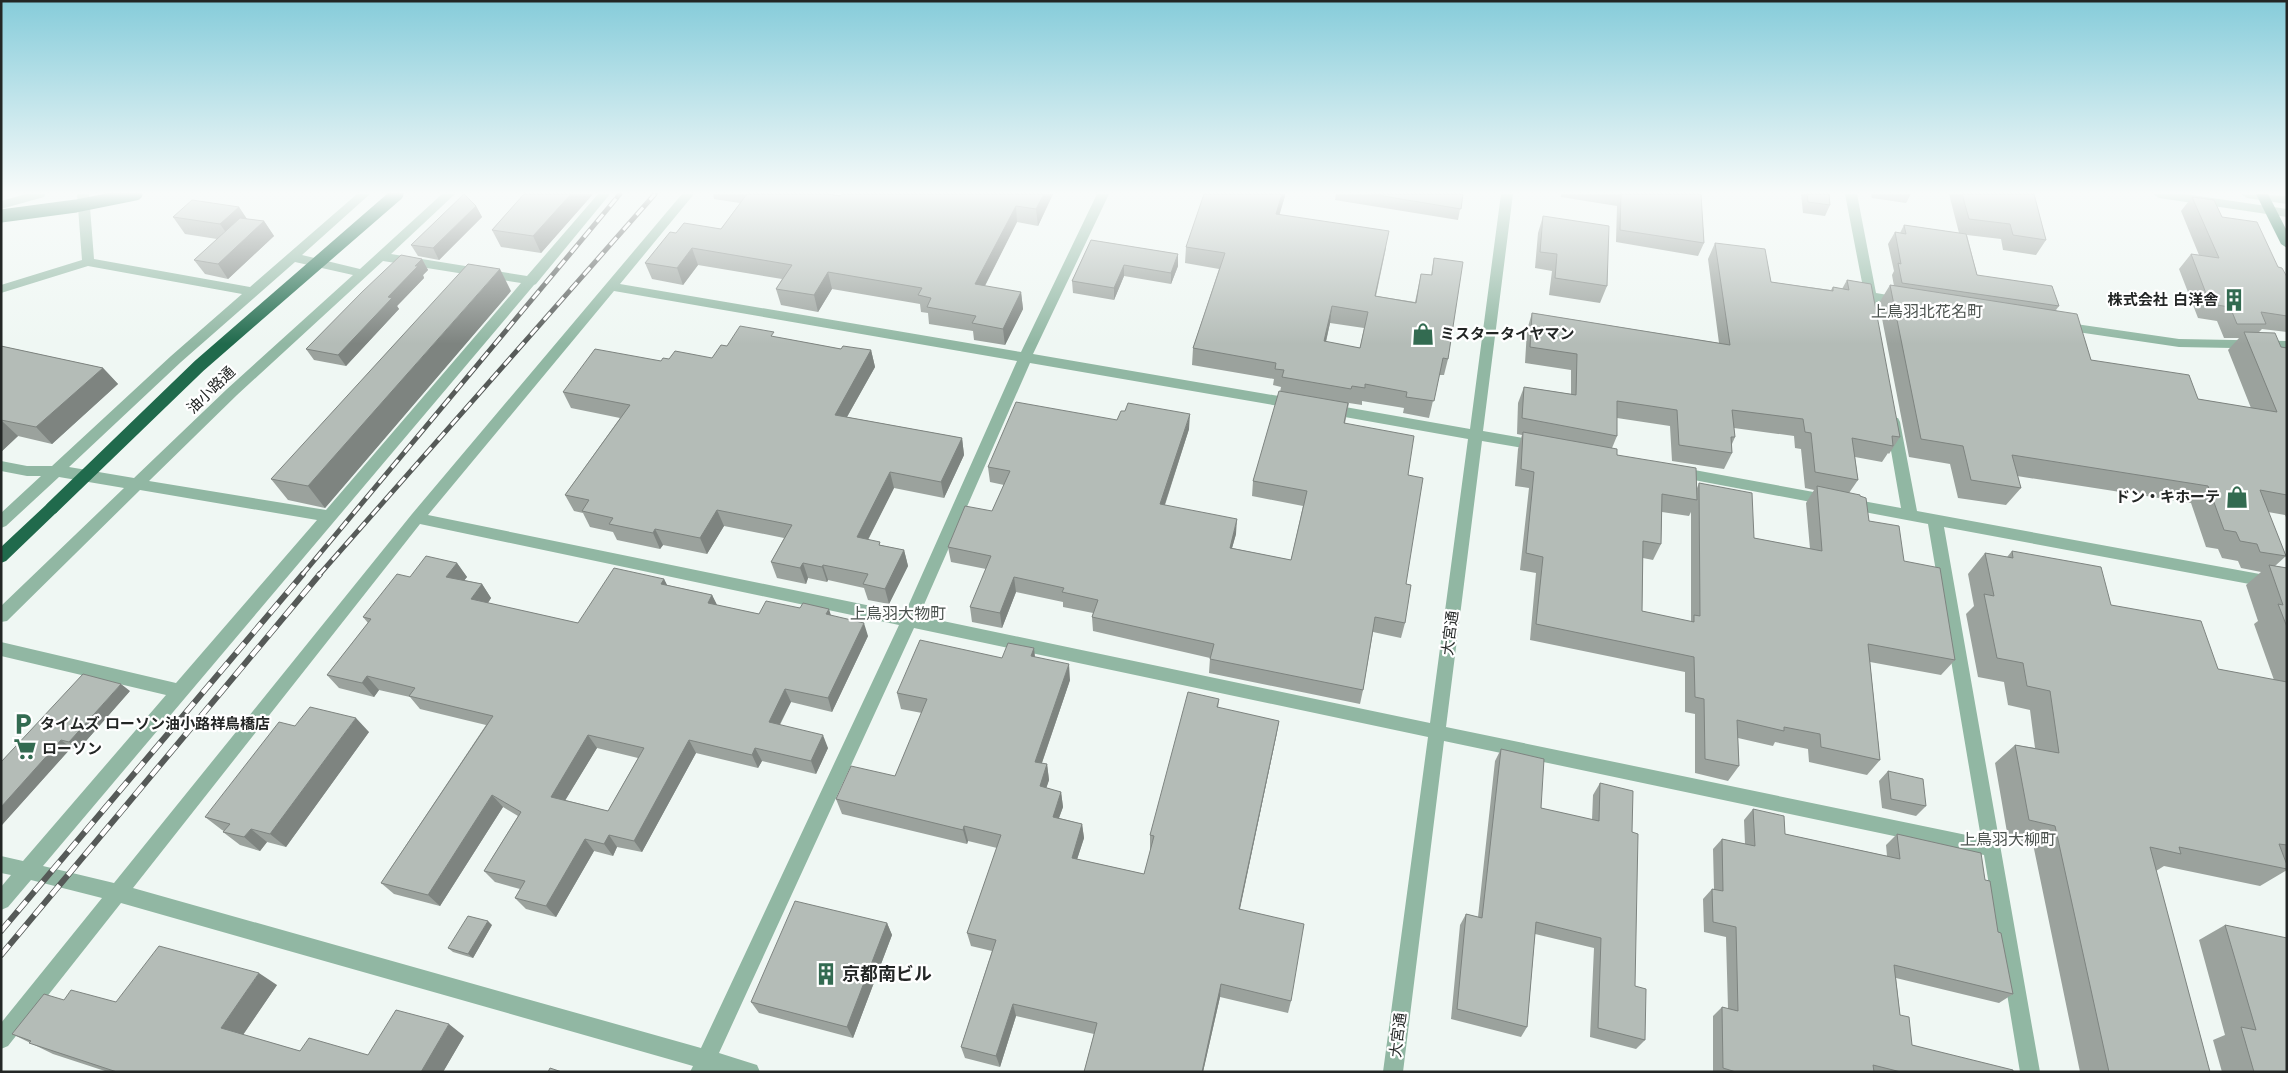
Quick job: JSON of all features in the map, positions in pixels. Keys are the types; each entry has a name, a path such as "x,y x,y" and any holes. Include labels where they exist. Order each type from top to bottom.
{"highway":[{"path":"1,557 200,366 340,244"}],"street":[{"path":"86,244 88,262"},
{"path":"1,522 58,471 176,359 307,244"},
{"name":"油小路通","path":"1,616 232,392 392,244"},
{"path":"1,901 327,516 563,244"},
{"path":"1,1040 417,518 646,244"},
{"path":"703,1066 910,619 1025,358 1079,244"},
{"name":"大宮通","path":"1393,1072 1501,244"},
{"path":"1860,244 1874,315"},
{"path":"379,256 532,281"},
{"path":"292,257 361,273"},
{"path":"1,289 88,262 252,292"},
{"path":"610,286 1553,448"},
{"path":"1870,296 1916,303"},
{"path":"2052,324 2179,342 2287,345"},
{"path":"1891,410 1910,514"},
{"path":"1,466 27,471 58,471 327,516"},
{"path":"1659,468 2287,585"},
{"path":"417,518 910,619 1437,733 1990,848"},
{"path":"1935,520 2030,1072"},
{"path":"1,649 179,691"},
{"path":"1,864 118,893 703,1066 750,1072"}],"building":[{"path":"211,244 239,244 218,264 194,260"},
{"path":"412,244 437,244 433,248"},
{"path":"660,244 996,244 975,284 1021,292 1003,329 972,323 976,316 927,307 931,298 918,295 922,288 828,272 814,295 776,289 792,265 692,248 677,268 645,263"},
{"path":"1089,244 1116,244 1178,254 1171,273 1124,265 1114,288 1072,281"},
{"path":"1187,244 1386,244 1375,296 1416,303 1421,274 1432,275 1434,258 1463,262 1448,359 1443,358 1434,401 1406,397 1407,392 1365,384 1365,388 1352,386 1351,389 1282,377 1284,370 1275,369 1276,363 1193,348 1225,253 1186,247","holes":["1332,306 1368,312 1360,348 1324,341"]},
{"path":"1541,244 1608,244 1607,286 1555,278 1557,254 1540,252"},
{"path":"1715,244 1765,249 1771,282 1833,291 1833,287 1849,290 1847,280 1871,284 1900,437 1892,436 1893,446 1852,438 1858,480 1815,472 1811,433 1805,432 1803,419 1732,410 1735,437 1731,437 1732,453 1679,445 1677,410 1617,401 1617,436 1522,418 1524,387 1576,395 1577,354 1530,347 1532,313 1730,345"},
{"path":"1897,244 1969,244 1977,275 2052,286 2059,306 1902,283 1898,263 1901,264"},
{"path":"2213,244 2267,244 2278,267 2282,268 2287,277 2287,316 2261,312 2266,324 2237,324 2230,307 2210,304 2191,254 2219,258"},
{"path":"401,255 422,259 415,266 418,266 388,297 392,298 338,355 306,349 362,292"},
{"path":"468,264 500,269 308,486 271,479"},
{"path":"1890,285 2077,314 2091,360 2189,375 2198,399 2277,412 2244,332 2275,333 2281,347 2287,348 2287,495 2260,490 2286,556 2260,552 2257,544 2240,541 2236,532 2224,530 2208,486 2012,455 2021,488 1971,480 1963,446 1921,439"},
{"path":"740,326 774,332 771,336 841,349 843,346 871,350 835,415 962,438 941,482 890,472 857,537 880,542 879,545 904,550 885,589 863,584 868,574 823,565 822,567 803,563 800,568 771,562 792,525 717,510 700,538 655,529 653,533 609,524 613,518 582,511 589,500 565,495 630,405 563,392 595,349 661,361 663,358 669,359 675,351 712,358 721,345 727,346"},
{"path":"1,346 103,368 36,427 1,420"},
{"path":"1279,391 1348,403 1344,423 1414,436 1408,475 1423,478 1406,584 1411,585 1405,623 1375,617 1363,690 1210,659 1214,644 1092,617 1098,600 1062,592 1064,588 1014,577 1000,613 970,607 991,556 948,547 965,506 992,511 1010,471 988,467 1016,402 1117,420 1121,411 1125,411 1128,403 1190,414 1160,504 1237,519 1230,548 1291,560 1307,491 1253,481"},
{"path":"1523,432 1617,449 1617,455 1696,468 1697,500 1662,494 1661,544 1643,541 1642,611 1694,622 1694,615 1700,616 1699,483 1752,493 1754,538 1822,551 1817,486 1866,498 1869,521 1899,526 1904,561 1940,568 1955,660 1868,644 1880,760 1821,747 1820,734 1784,727 1784,731 1737,720 1739,766 1705,759 1704,699 1695,697 1694,657 1536,624 1543,557 1526,553 1534,472 1521,469"},
{"path":"2012,551 2101,567 2111,605 2201,621 2218,669 2287,682 2287,845 2279,844 2287,869 2179,847 2181,854 2150,847 2210,1072 2109,1072 2055,826 2029,820 2015,745 2059,753 2050,691 2027,686 2023,663 1997,658 1984,594 1994,596 1985,553 2013,558"},
{"path":"426,556 457,563 446,577 482,584 471,599 578,623 614,568 664,579 661,584 712,595 708,603 759,614 766,601 800,608 803,603 829,609 826,614 864,623 828,698 785,689 769,722 823,735 811,761 755,748 752,755 689,740 634,841 609,835 604,844 585,839 546,906 515,898 525,881 484,871 521,812 492,795 428,895 381,883 493,716 409,696 415,688 367,676 362,683 327,675 371,619 363,617 397,574 410,577","holes":["588,735 644,748 608,811 551,797"]},
{"path":"2269,565 2287,568 2287,627 2278,604 2283,605"},
{"path":"920,640 1002,658 1008,643 1034,648 1031,656 1069,664 1035,762 1047,764 1040,786 1061,792 1053,817 1082,824 1072,858 1144,874 1154,836 1150,835 1188,692 1219,699 1217,707 1279,721 1239,909 1304,924 1291,1001 1221,984 1202,1072 1084,1072 1097,1023 1013,1004 996,1056 961,1047 996,940 967,933 1001,835 964,826 963,830 836,799 851,766 895,776 927,699 897,693"},
{"path":"83,674 121,684 69,742 61,740 1,807 1,762"},
{"path":"310,707 356,718 270,834 251,829 244,837 223,832 230,824 205,817 279,722 295,726"},
{"path":"1501,749 1544,759 1541,808 1599,821 1600,783 1633,791 1632,832 1638,834 1635,986 1646,989 1645,1040 1598,1028 1601,938 1536,922 1527,1027 1457,1009 1466,914 1482,918"},
{"path":"1888,771 1923,779 1926,806 1891,799"},
{"path":"1753,809 1784,816 1785,834 1900,859 1897,834 1981,853 1985,880 1990,881 1998,932 2001,933 2013,994 1894,965 1900,1015 1909,1017 1912,1045 2013,1070 2013,1072 1901,1072 1873,1065 1874,1072 1736,1072 1723,1068 1722,1007 1738,1011 1736,927 1713,922 1712,889 1723,891 1722,839 1755,846"},
{"name":"京都南ビル","path":"795,901 887,923 847,1027 751,1002"},
{"path":"468,916 488,921 468,954 448,948"},
{"path":"2225,925 2287,938 2287,1072 2254,1072 2241,1027 2256,1030"},
{"path":"159,946 259,973 221,1028 300,1051 309,1038 368,1055 396,1010 449,1024 421,1072 117,1072 29,1043 31,1041 12,1034 44,994 64,1000 71,990 116,1002"},
{"path":"550,1068 562,1072 548,1072"}],"railway":[{"path":"302,575 578,244"},
{"path":"319,575 611,244"},
{"path":"1,931 303,574"},
{"path":"1,955 320,574"}],"place":[{"name":"株式会社 白洋舎","path":"2234,300"},
{"name":"ミスタータイヤマン","path":"1423,334"},
{"name":"ドン・キホーテ","path":"2237,497"},
{"name":"タイムズ ローソン油小路祥鳥橋店","path":"23,724"},
{"name":"ローソン","path":"25,749"},
{"name":"京都南ビル","path":"826,974"}],"district":[{"name":"上鳥羽北花名町","path":"1927,311"},
{"name":"上鳥羽大物町","path":"898,613"},
{"name":"上鳥羽大柳町","path":"2008,839"}]}
